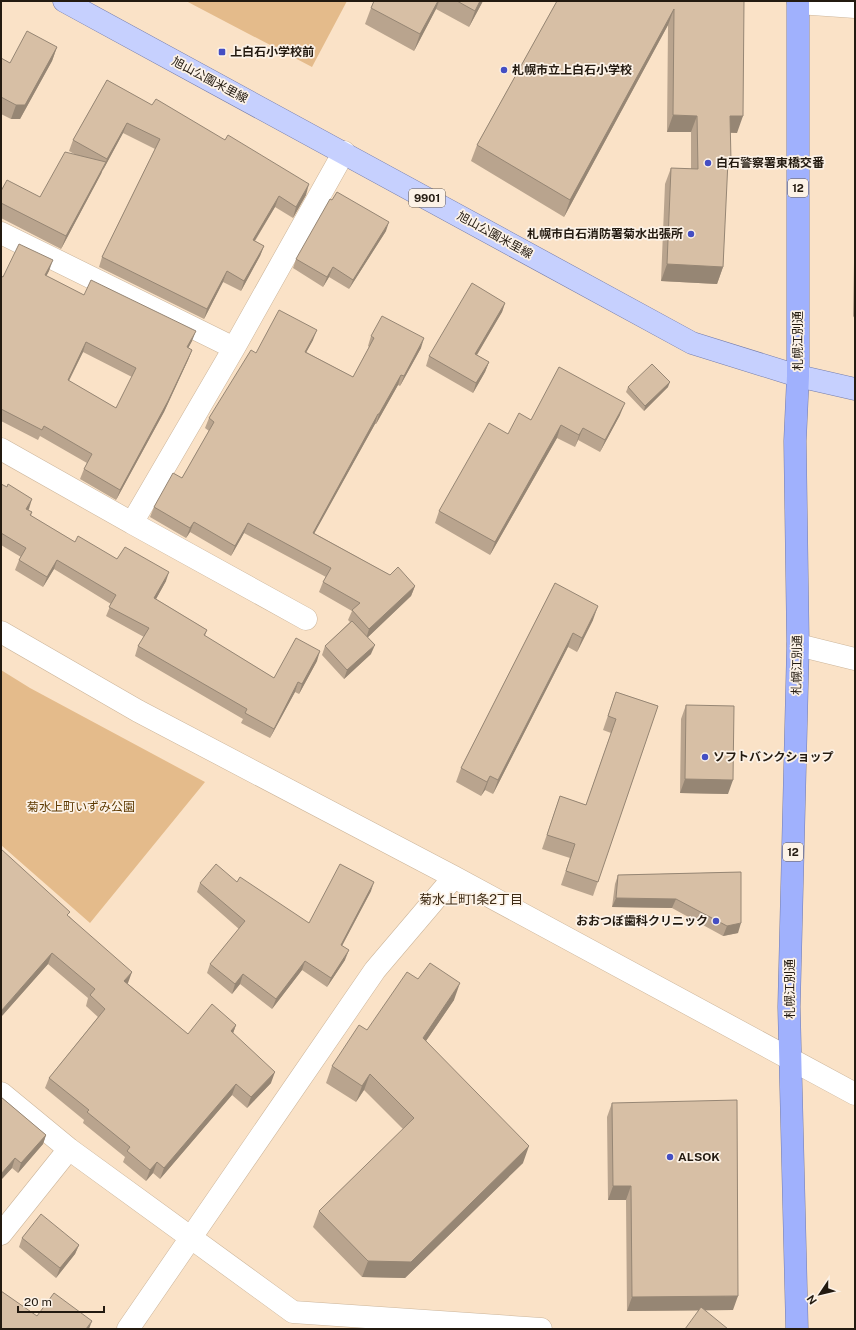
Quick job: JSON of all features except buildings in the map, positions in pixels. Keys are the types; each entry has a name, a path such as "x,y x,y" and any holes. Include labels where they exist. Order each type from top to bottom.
{"highway":[{"name":"札幌江別通","path":"797,1329 792,1060 789,1007 798,645 796,441 798,376 798,2"}],"main road":[{"name":"旭山公園米里線","path":"64,1 344,152 692,343 798,376 855,389"}],"street":[{"path":"798,2 855,7"},
{"path":"132,523 234,348 344,152"},
{"path":"1,233 234,348"},
{"path":"1,449 306,619"},
{"path":"1,632 138,711 454,877 855,1094"},
{"path":"798,645 855,659"},
{"path":"128,1329 375,970 454,877"},
{"path":"1,1093 69,1149 293,1312 540,1329"},
{"path":"1,1234 69,1149"}],"green space":[{"path":"186,1 347,1 312,67"},
{"name":"菊水上町いずみ公園","path":"1,670 30,688 205,782 90,923 1,845"}],"place":[{"name":"上白石小学校前","path":"222,52"},
{"name":"札幌市立上白石小学校","path":"504,70"},
{"name":"白石警察署東橋交番","path":"708,163"},
{"name":"札幌市白石消防署菊水出張所","path":"691,234"},
{"name":"ソフトバンクショップ","path":"705,757"},
{"name":"おおつぼ歯科クリニック","path":"716,921"},
{"name":"ALSOK","path":"670,1157"}],"district":[{"name":"菊水上町1条2丁目","path":"471,899"}]}
